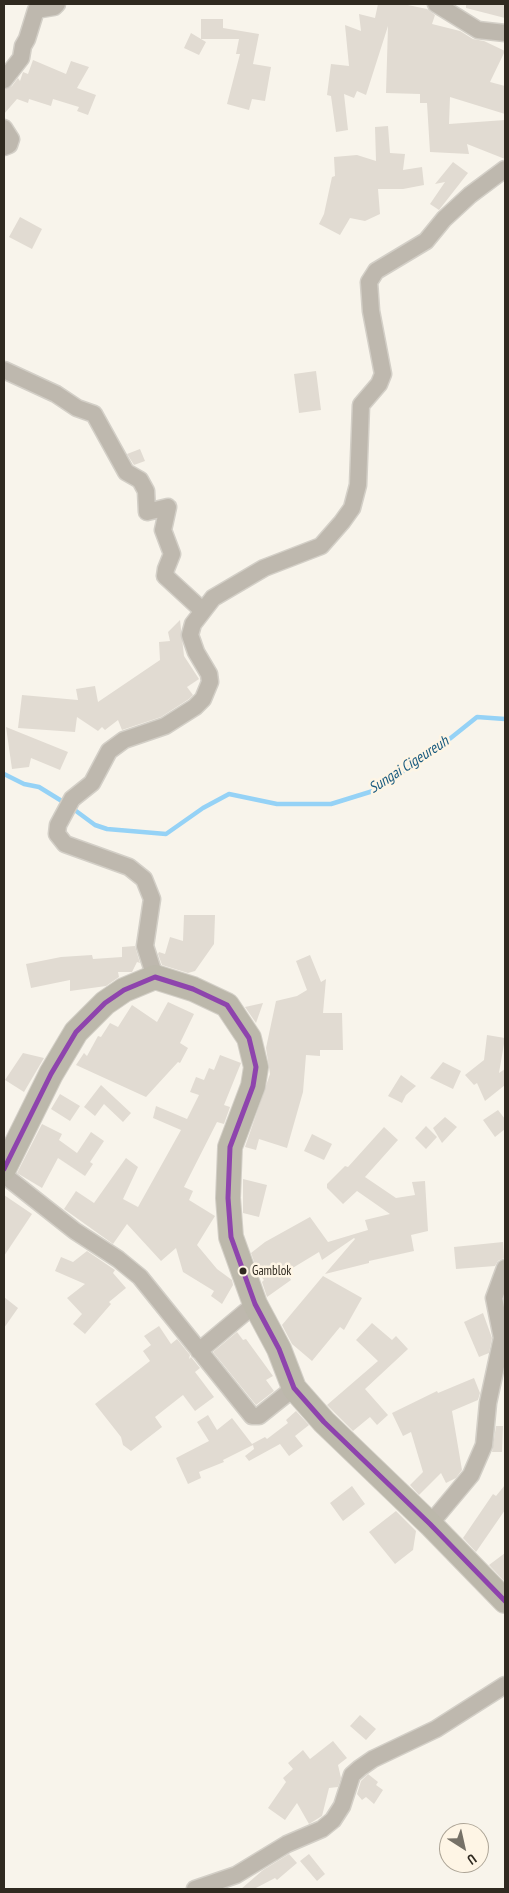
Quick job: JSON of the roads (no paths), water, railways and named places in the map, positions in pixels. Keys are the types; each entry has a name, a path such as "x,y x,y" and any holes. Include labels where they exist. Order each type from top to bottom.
{"street":[{"path":"4,80 21,58 22,46 28,39 36,10 54,7 56,4"},
{"path":"436,4 478,30 505,33"},
{"path":"4,128 11,139 9,145 4,147"},
{"path":"155,977 144,946 152,899 144,879 130,867 65,844 60,840 56,830 67,808 90,786 103,758 116,745 165,726 195,707 203,699 210,682 209,674 196,652 190,635 193,624 213,598 264,568 311,552 321,546 352,508 358,485 361,404 378,384 382,374 371,311 369,282 376,271 426,241 444,219 470,195 505,169"},
{"path":"4,370 56,394 77,408 94,414 126,472 140,480 146,491 147,512 168,507 163,530 172,554 165,576 202,610"},
{"path":"4,1169 51,1074 76,1032 105,1002 124,990 155,977 193,989 228,1005 249,1038 254,1052 256,1067 253,1086 230,1148 228,1198 231,1237 255,1304 279,1349 294,1388 324,1422 430,1524 505,1601"},
{"path":"4,1175 75,1231 118,1259 140,1277 230,1391 255,1418 294,1388"},
{"path":"430,1524 472,1475 484,1445 488,1402 502,1338 494,1298 505,1268"},
{"path":"199,1351 255,1304"},
{"path":"196,1889 236,1874 287,1844 322,1829 333,1820 342,1806 352,1775 360,1768 373,1759 436,1730 505,1685"}],"waterway":[{"name":"Sungai Cigeureuh","path":"72,808 95,825 107,829 166,834 203,808 229,794 277,804 331,804 373,791 437,749 477,717 505,719"},
{"name":"Sungai Cigeureuh","path":"4,774 24,784 39,787 65,803"}],"place":[{"name":"Gamblok","path":"243,1271"}]}
